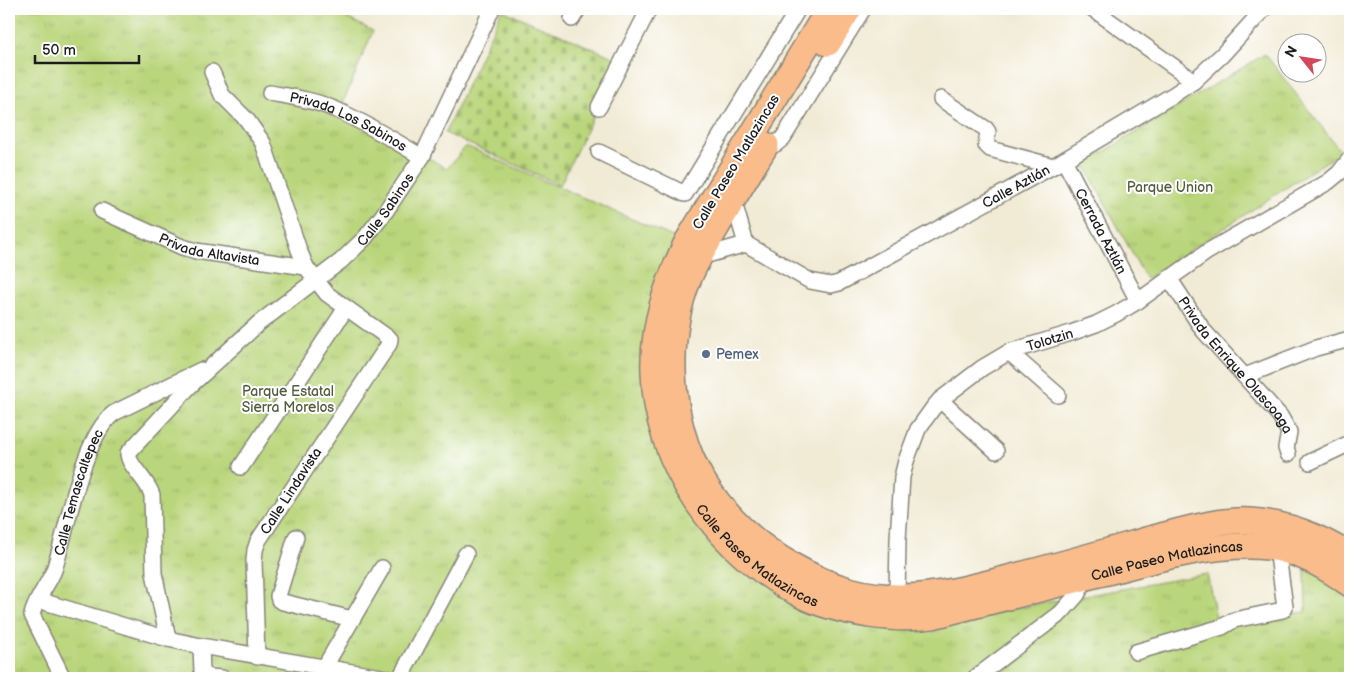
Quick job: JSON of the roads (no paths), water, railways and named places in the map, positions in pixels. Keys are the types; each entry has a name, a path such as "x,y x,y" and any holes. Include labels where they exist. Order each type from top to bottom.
{"highway":[{"name":"Calle Paseo Matlazincas","path":"829,9 687,242 675,266 659,314 654,355 655,393 662,430 682,478 700,507 720,530 751,561 801,595 841,609 891,618 920,618 1090,567 1188,529 1230,522 1248,521 1284,525 1302,530 1350,556"},
{"name":"Calle Paseo Matlazincas","path":"849,9 733,199 700,257 682,298 674,345 673,365 677,408 691,458 706,485 728,514 742,529 779,558 812,577 842,589 896,598 936,595 1090,567 1147,562 1216,548 1246,546 1277,548 1318,564 1350,584"}],"street":[{"name":"Calle Sabinos","path":"218,361 278,308 341,262 365,238 383,215 422,157 492,9"},
{"path":"598,107 649,9"},
{"path":"599,152 685,194 798,9"},
{"path":"765,146 776,144 783,138 863,9"},
{"path":"1092,9 1194,80"},
{"name":"Calle Aztlán","path":"746,244 810,281 831,286 840,283 1058,163 1146,112 1194,80 1222,55 1264,9"},
{"path":"774,49 807,45"},
{"path":"212,72 222,95 246,120 263,143 306,267 327,294 346,308 241,467"},
{"name":"Privada Los Sabinos","path":"270,92 333,108 367,124 422,157"},
{"path":"941,99 986,129 988,134 986,145 990,149 1058,163"},
{"name":"Tolotzin","path":"896,598 902,477 918,429 940,400 982,368 1009,352 1096,324 1138,301 1207,252 1313,192 1345,177 1350,158"},
{"name":"Cerrada Aztlán","path":"1058,163 1138,301"},
{"path":"700,257 746,244 733,199"},
{"name":"Privada Altavista","path":"102,211 182,247 196,251 306,267"},
{"name":"Privada Enrique Olascoaga","path":"1169,278 1203,330 1280,416 1288,429 1289,434 1286,448 1288,454"},
{"name":"Calle Lindavista","path":"257,657 254,561 258,541 391,341 389,337 346,308"},
{"path":"1246,376 1308,351 1350,338"},
{"path":"1009,352 1058,395"},
{"path":"168,639 154,573 152,495 149,486 128,457 130,450 180,395 218,361"},
{"name":"Calle Temascaltepec","path":"63,678 33,619 33,609 47,587 53,572 88,456 99,429 114,413 218,361"},
{"path":"940,400 996,451"},
{"path":"1310,462 1350,443"},
{"path":"296,537 278,596 279,600 352,619"},
{"path":"1136,652 1222,626 1234,620 1283,610 1285,607 1277,548"},
{"path":"400,678 466,554"},
{"path":"975,678 1072,603 1090,567"},
{"path":"324,668 382,568"},
{"path":"38,600 168,639 257,657 387,678"},
{"path":"201,646 202,672 209,677 222,678"}],"place":[{"name":"Pemex","path":"706,354"}],"park label":[{"name":"Parque Union","path":"1170,187"},
{"name":"Parque Estatal Sierra Morelos","path":"288,400"}]}
